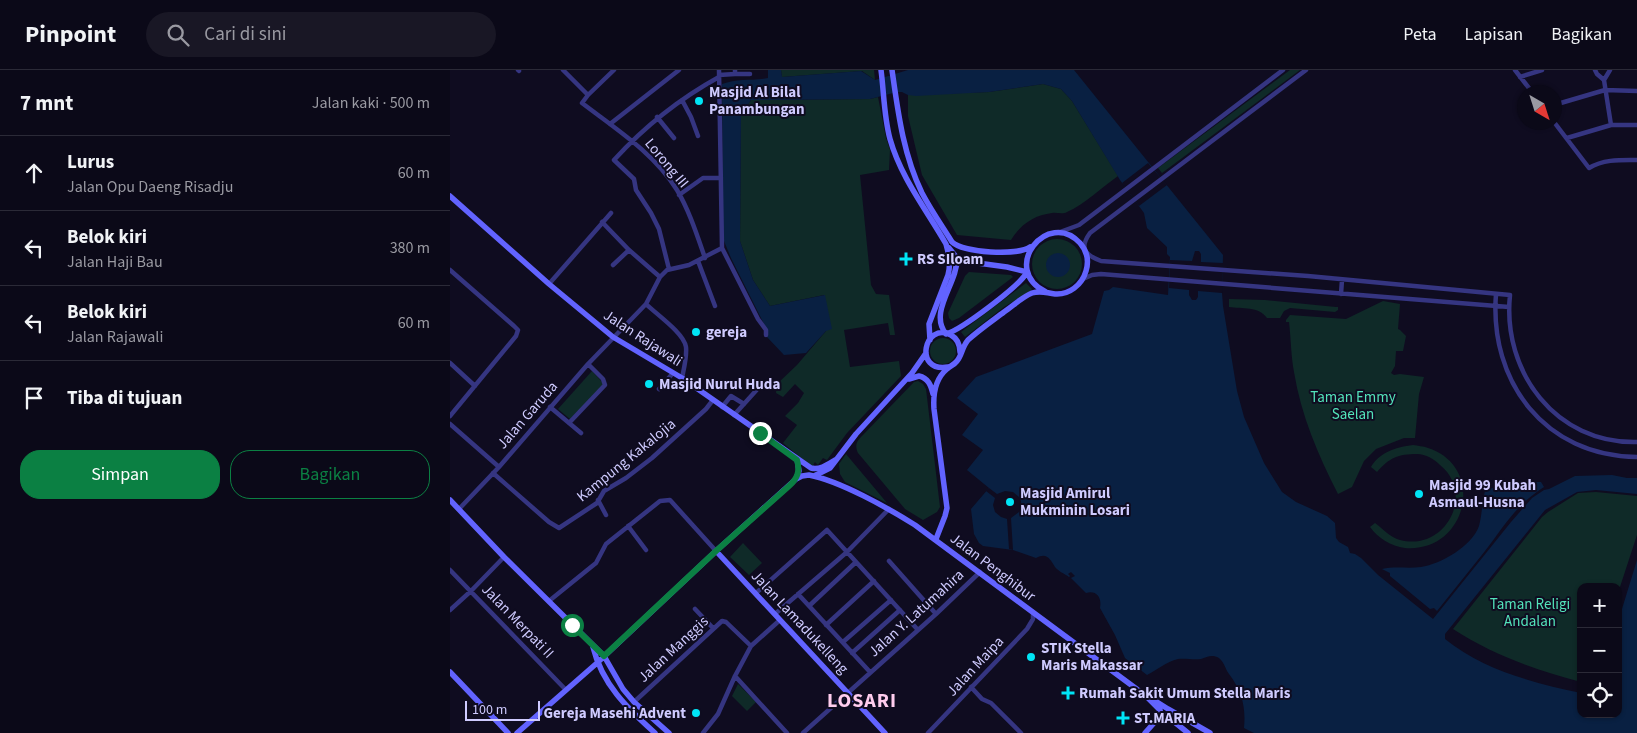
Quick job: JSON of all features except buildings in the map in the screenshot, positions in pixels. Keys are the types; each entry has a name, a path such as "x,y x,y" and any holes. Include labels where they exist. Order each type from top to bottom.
{"main road":[{"path":"892,72 900,125 912,168 922,194 952,242 966,249 1005,252 1021,251 1032,246 1042,237 1058,233 1066,234 1075,239 1084,250 1087,258 1087,268 1082,280 1076,287 1068,292 1055,294 1046,292 1032,293 968,340 963,346 956,362 943,374 935,387 933,398"},
{"path":"881,73 888,129 901,167 946,244 957,258 969,263 1007,267 1027,272"},
{"name":"Jalan Rajawali","path":"450,196 549,284 614,337 673,372 811,468 822,468 835,460"},
{"path":"518,733 597,663 796,479 805,475 814,476 830,468 856,434 907,380 926,353 930,340 929,324 950,268 946,244"},
{"path":"1032,246 1027,258 1027,272 1034,284 1046,292"},
{"path":"946,334 941,326 939,313 955,274 957,258"},
{"path":"946,334 958,328 1016,286 1027,272"},
{"path":"930,340 939,334 952,336 960,346 960,355"},
{"path":"926,353 928,360 933,365 943,368 950,367"},
{"path":"907,380 916,376 926,379 931,386 947,508 936,539"},
{"path":"796,479 799,471 797,460"},
{"name":"Jalan Penghibur","path":"814,476 841,486 889,509 936,539 1146,696 1210,733"},
{"path":"450,500 504,557 604,656 623,689 634,702 669,733"},
{"name":"Jalan Lamadukelleng","path":"716,551 885,733"},
{"path":"593,647 597,663 620,699 654,733"},
{"path":"450,672 508,733"},
{"name":"Jalan Penghibur","path":"1146,696 1160,710 1161,715 1167,716 1188,733"},
{"path":"1145,733 1161,715"}],"street":[{"path":"563,70 588,95 614,70"},
{"path":"610,124 679,70"},
{"path":"1058,233 1078,225 1283,70"},
{"path":"1306,70 1090,233 1084,244 1084,250 1092,257 1101,260 1510,295 1511,338 1519,364 1534,391 1547,406 1578,429 1618,442 1637,442"},
{"path":"1515,70 1526,85"},
{"path":"1520,77 1542,70"},
{"path":"1595,70 1604,80"},
{"path":"1610,70 1604,80 1611,124"},
{"path":"669,269 659,229 651,212 636,190 634,179 614,160 657,117 719,74 735,72 750,74"},
{"path":"719,74 722,248 758,319 766,330 766,335"},
{"path":"1562,103 1605,90 1637,91"},
{"name":"Lorong III","path":"588,95 582,103 632,140 654,163 679,195 705,258"},
{"path":"682,100 698,136"},
{"path":"657,117 674,138"},
{"path":"1567,138 1611,124 1637,125"},
{"path":"1560,130 1589,168"},
{"path":"1584,173 1594,165 1614,160 1637,160"},
{"path":"679,195 703,178 721,178"},
{"path":"549,284 611,213"},
{"path":"602,222 629,250 660,277 669,269 686,266 722,248"},
{"path":"613,265 629,250"},
{"path":"698,261 715,306"},
{"path":"450,416 516,336 518,330 451,272"},
{"path":"1082,280 1092,275 1101,274 1509,307"},
{"name":"Jalan Garuda","path":"459,509 494,474 588,364 646,304 660,277"},
{"path":"1341,294 1342,280"},
{"path":"1445,302 1446,289"},
{"path":"1496,294 1498,342 1502,360 1512,384 1532,411 1562,436 1580,445 1610,455 1637,457"},
{"path":"646,304 684,342 686,359 682,378"},
{"path":"450,363 475,386"},
{"path":"569,423 605,385 603,379 588,364"},
{"path":"659,389 673,372"},
{"path":"734,415 762,384"},
{"path":"722,406 731,396 744,404"},
{"name":"Kampung Kakalojia","path":"494,474 557,528 561,528 597,503 604,491 626,478 652,458 706,409 713,400"},
{"path":"550,407 581,433"},
{"path":"450,424 499,467"},
{"path":"598,500 606,515"},
{"path":"549,601 596,563 604,546 656,503 670,500 716,551"},
{"path":"775,614 847,552 889,509"},
{"path":"628,526 646,550"},
{"path":"756,593 828,530 918,630"},
{"path":"450,610 504,557"},
{"path":"890,561 936,614"},
{"path":"809,606 856,562"},
{"name":"Jalan Merpati II","path":"450,570 566,690"},
{"name":"Jalan Y. Latumahira","path":"803,733 980,572"},
{"path":"826,625 874,581"},
{"path":"798,594 870,672"},
{"path":"843,642 891,600"},
{"path":"695,609 714,628"},
{"path":"852,653 900,610"},
{"name":"Jalan Maipa","path":"928,733 1027,629 1033,619 1033,613"},
{"path":"703,733 718,714 751,646 780,620"},
{"name":"Jalan Manggis","path":"634,702 722,621 726,622 751,646"},
{"path":"735,676 787,733"},
{"path":"972,687 982,699 991,703 1021,733"}],"green space":[{"path":"781,70 874,70 875,80 862,71 782,77"},
{"path":"1290,70 1300,70 1162,173 1158,168"},
{"path":"1043,84 1061,89 1072,101 1118,176 1074,209 1065,213 1045,214 1033,218 1011,240 957,235 922,175 908,116 908,95 989,92"},
{"path":"878,97 890,150 889,170 860,175 871,285 876,294 889,295 895,335 890,335 888,323 844,330 850,367 899,361 901,376 847,433 827,460 823,458 818,465 815,462 812,467 783,443 797,425 785,416 798,403 804,393 795,384 783,397 776,393 777,384 797,365 826,331 824,295 770,306 753,280 740,241 741,114 751,100 870,99"},
{"path":"1057,239 1066,241 1077,250 1082,264 1080,273 1071,284 1057,289 1048,287 1037,278 1032,264 1034,255 1043,244"},
{"path":"969,272 1011,275 1013,277 959,318 952,321 948,313 965,276"},
{"path":"1026,283 1032,289 1030,291 1004,307 965,337 961,332"},
{"path":"1229,299 1265,300 1338,307 1338,310 1335,312 1290,308 1284,311 1280,318 1267,318 1264,314 1255,310 1229,307"},
{"name":"Taman Emmy Saelan","path":"1383,301 1400,304 1398,329 1406,336 1403,351 1396,351 1395,366 1391,373 1394,375 1424,377 1419,394 1415,438 1404,438 1376,449 1364,461 1352,487 1338,494 1317,450 1301,404 1293,366 1289,322 1286,322 1286,320 1290,315 1346,319"},
{"path":"943,338 952,342 956,351 952,360 943,364 934,360 930,351 934,342"},
{"path":"592,371 604,384 570,419 558,409"},
{"path":"918,381 926,389 940,507 937,512 923,520 905,509 858,453 856,447 860,438 914,382"},
{"path":"1413,445 1428,448 1446,458 1458,472 1463,489 1462,507 1455,524 1443,537 1426,546 1405,548 1385,541 1370,527 1375,523 1396,539 1416,541 1430,537 1442,529 1450,518 1455,505 1455,491 1450,477 1438,463 1427,456 1417,454 1399,456 1390,460 1377,472 1371,467 1389,451"},
{"path":"846,454 887,503 845,482 840,474 839,464"},
{"name":"Taman Religi Andalan","path":"1596,492 1637,496 1637,535 1621,583 1577,583 1577,681 1515,661 1484,647 1453,629 1542,517 1578,493"},
{"path":"743,543 762,563 749,575 730,557"},
{"path":"738,684 756,702 747,711 732,696"}],"water":[{"path":"768,70 781,70 782,77 861,71 875,80 908,70 1074,70 1223,255 1223,306 1237,391 1244,417 1264,463 1282,492 1296,502 1327,516 1335,523 1336,538 1348,547 1350,553 1361,558 1378,575 1433,619 1532,498 1544,490 1575,476 1612,475 1637,478 1637,494 1596,490 1577,492 1545,510 1445,634 1445,639 1460,650 1492,667 1527,680 1577,692 1577,718 1622,718 1622,609 1637,560 1637,733 1254,733 1244,728 1244,706 1240,693 1219,658 1212,656 1201,659 1178,659 1147,675 1125,658 1100,608 1098,596 1090,592 1086,593 1071,578 1075,576 1071,572 1068,574 1069,577 1056,568 1046,556 1036,558 1013,550 983,546 979,543 974,534 971,509 989,488 967,470 983,450 962,435 978,414 957,398 976,377 1092,334 1104,291 1113,287 1168,295 1170,257 1167,254 1167,247 1147,228 1144,213 1120,180 1072,101 1061,89 1043,84 989,92 916,96 897,92 870,99 751,100 741,115 740,241 753,280 770,306 825,295 832,329 826,331 806,353 784,355 767,337 768,332 731,258 724,241 723,232 722,84 733,81 768,78"},
{"path":"1058,253 1067,256 1070,265 1067,274 1058,277 1049,274 1046,265 1049,256"},
{"path":"1536,482 1541,482 1544,487 1526,501 1512,516 1437,611 1434,608 1430,609 1390,576 1390,573 1382,569 1421,567 1438,562 1455,553 1470,540 1479,526 1485,491 1497,487 1522,488"}],"pier":[{"path":"1148,163 1167,185 1139,206 1122,183"},
{"path":"1195,251 1199,251 1201,254 1201,262 1223,263 1222,293 1198,291 1196,300 1192,300 1189,290 1169,288 1170,260 1192,261"},
{"path":"989,488 997,494 1005,491 1013,492 1021,501 1021,509 1011,518 1013,550 1009,549 1007,519 995,512 993,505 995,498 986,491"}],"place":[{"name":"Masjid Al Bilal Panambungan","path":"699,101"},
{"name":"RS SIloam","path":"906,259"},
{"name":"gereja","path":"696,332"},
{"name":"Masjid Nurul Huda","path":"649,384"},
{"name":"Masjid 99 Kubah Asmaul-Husna","path":"1419,494"},
{"name":"Masjid Amirul Mukminin Losari","path":"1010,502"},
{"name":"STIK Stella Maris Makassar","path":"1031,657"},
{"name":"Rumah Sakit Umum Stella Maris","path":"1068,693"},
{"name":"Gereja Masehi Advent","path":"696,713"},
{"name":"ST.MARIA","path":"1123,718"}],"district":[{"name":"LOSARI","path":"862,700"}],"route":[{"path":"572,625 604,656 796,479 799,467 797,460 760,433"}]}
